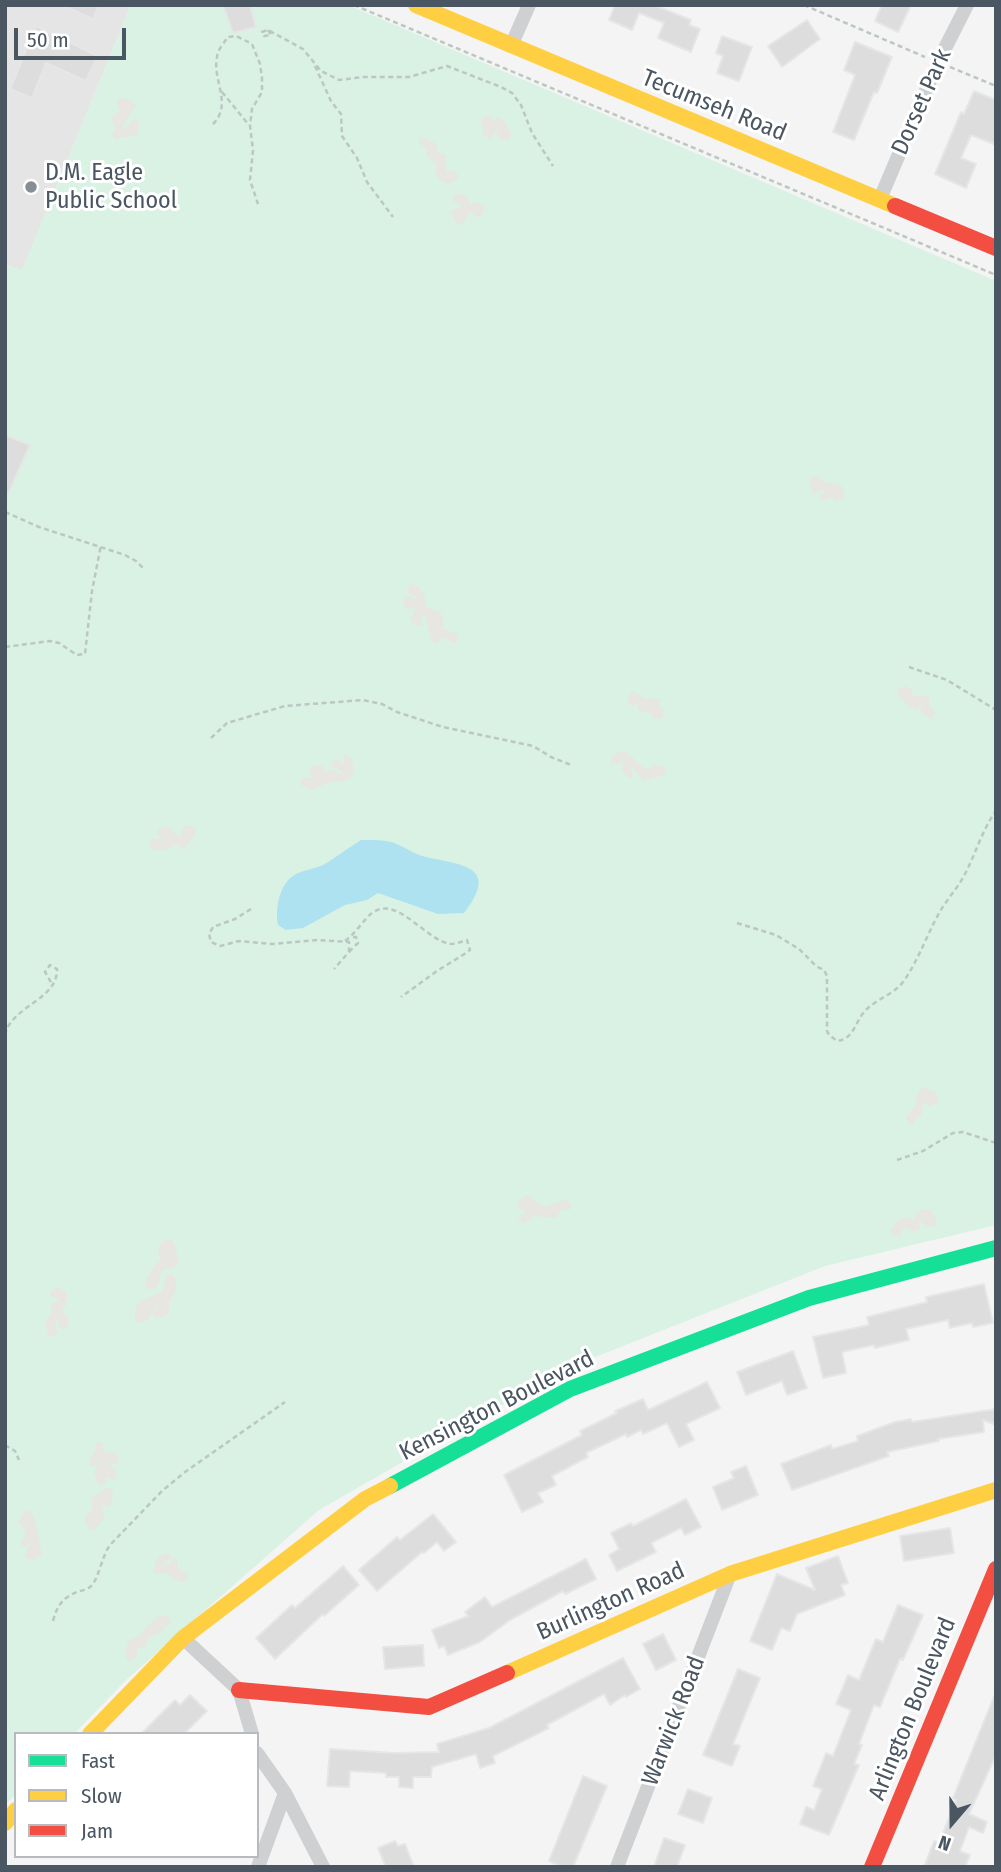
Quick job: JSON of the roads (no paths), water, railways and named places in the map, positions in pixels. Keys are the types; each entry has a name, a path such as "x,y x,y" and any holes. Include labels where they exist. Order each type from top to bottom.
{"street":[{"name":"Tecumseh Road","path":"416,5 996,248"},
{"path":"511,46 529,5"},
{"name":"Dorset Park","path":"880,199 938,62 967,5"},
{"name":"Kensington Boulevard","path":"92,1732 183,1638 365,1499 570,1389 809,1298 996,1248"},
{"name":"Burlington Road","path":"239,1690 429,1707 730,1574 996,1490"},
{"name":"Arlington Boulevard","path":"872,1867 996,1569"},
{"name":"Warwick Road","path":"617,1867 730,1574"},
{"path":"183,1638 239,1690 251,1732"},
{"path":"259,1756 285,1793 323,1867"},
{"path":"258,1867 285,1793"}],"water":[{"path":"361,840 390,842 419,855 469,868 476,874 479,883 475,896 464,913 438,914 378,893 367,900 345,905 303,928 286,930 278,925 279,897 290,878 323,865"}],"place":[{"name":"D.M. Eagle Public School","path":"31,187"}]}
